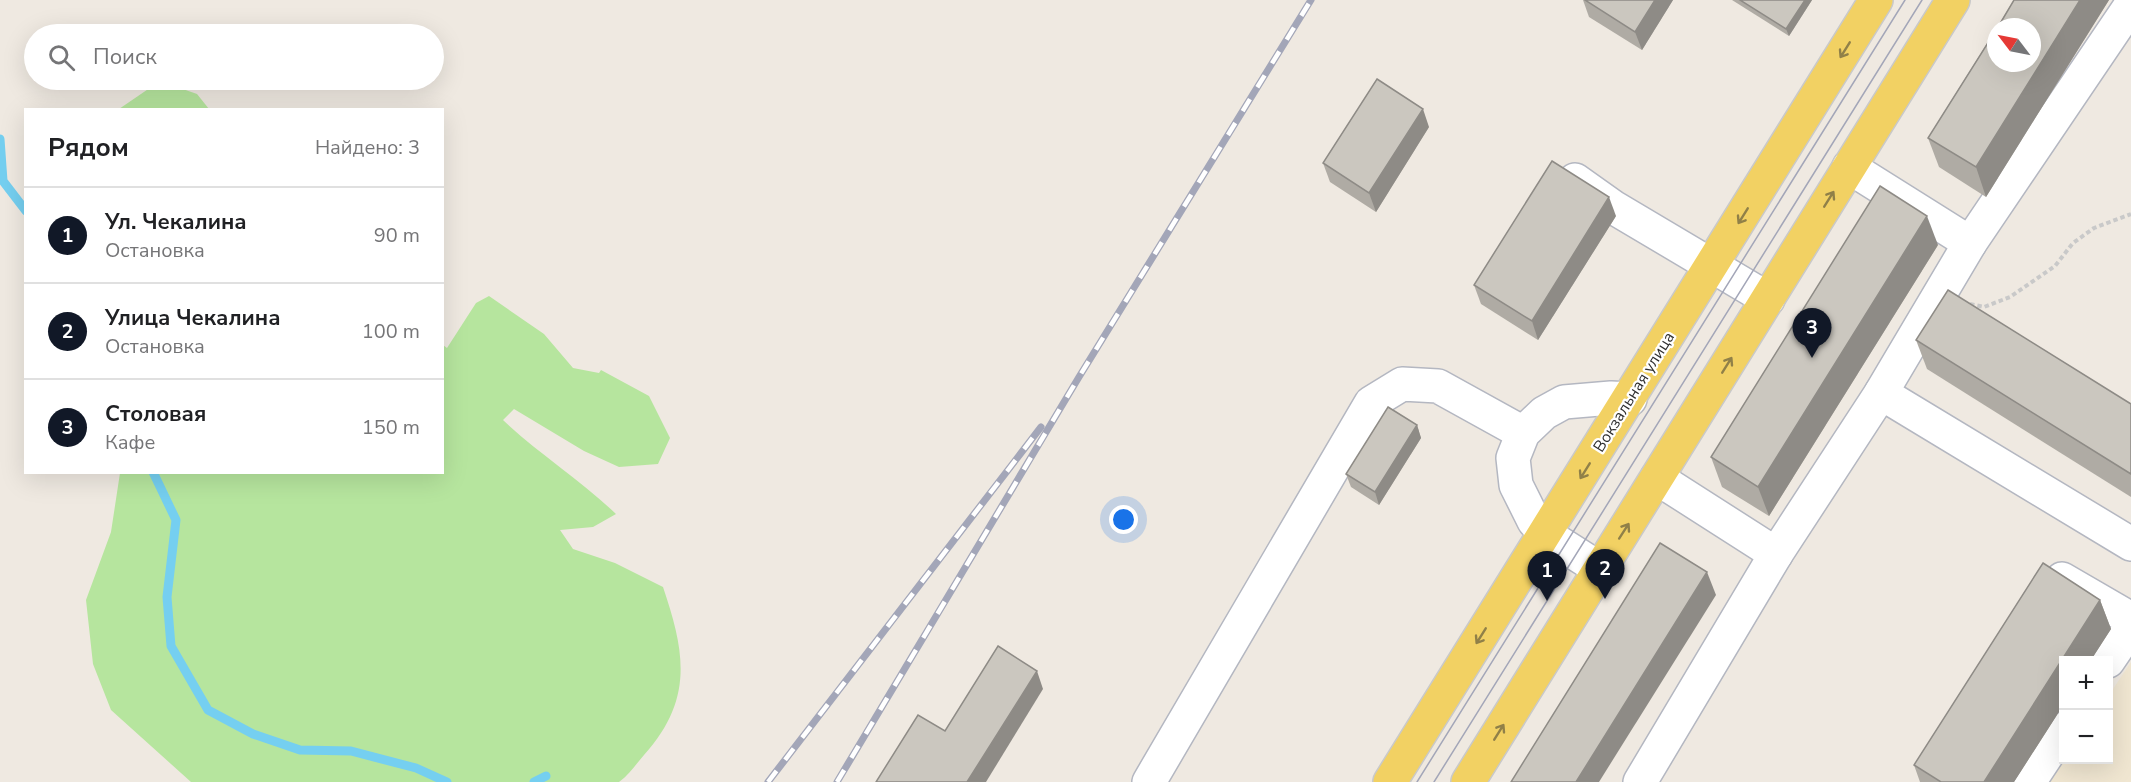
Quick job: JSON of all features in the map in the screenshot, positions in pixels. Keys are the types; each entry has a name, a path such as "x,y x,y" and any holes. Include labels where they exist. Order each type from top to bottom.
{"main road":[{"name":"Вокзальная улица","path":"1390,782 1876,0"},
{"path":"1468,782 1953,0"}],"lane":[{"path":"1640,782 1776,554 1881,393 1970,243 2131,5"},
{"path":"1849,167 1970,243"},
{"path":"1559,168 1613,207 1768,299"},
{"path":"1149,782 1371,403 1402,384 1438,386 1523,433"},
{"path":"1881,393 2131,544"},
{"path":"1600,568 1545,534 1534,521 1516,485 1513,458 1523,433 1544,413 1564,402 1611,398 1630,399"},
{"path":"1657,478 1776,554"},
{"path":"2042,595 2055,575 2131,619"},
{"path":"2112,656 2131,627"},
{"path":"2029,782 2059,737"}],"path":[{"path":"1938,297 1984,307 2010,297 2055,266 2073,243 2094,228 2131,214"}],"shaded area":[{"path":"2131,662 2131,782 2050,782 2062,764 2113,764 2113,689"}],"green space":[{"path":"147,90 186,90 197,94 208,108 120,108"},
{"path":"489,296 544,334 573,368 599,373 601,370 649,396 670,438 658,464 619,467 584,451 514,409 503,420 616,514 593,527 560,530 573,549 615,563 663,587 676,633 680,654 680,674 678,694 671,714 660,734 619,782 191,782 111,710 93,664 86,600 111,532 120,474 444,474 444,346 447,348 476,303"}],"building":[{"path":"1585,0 1655,0 1635,32"},
{"path":"1740,0 1805,0 1786,29"},
{"path":"2014,0 2080,0 2041,63 2041,18 2003,18"},
{"path":"1987,44 1987,72 2035,72 1976,167 1928,138"},
{"path":"1377,79 1423,109 1369,193 1323,163"},
{"path":"1552,161 1609,197 1532,321 1474,285"},
{"path":"1880,186 1927,216 1758,487 1711,457"},
{"path":"1948,290 2131,404 2131,474 1916,340"},
{"path":"1388,407 1417,425 1375,492 1346,474"},
{"path":"1660,543 1707,572 1576,782 1511,782"},
{"path":"2043,563 2100,600 2064,656 2059,656 2059,664 1984,782 1941,782 1914,765"},
{"path":"998,646 1037,671 967,782 876,782 918,715 945,731"}],"waterway":[{"path":"0,139 3,181 24,208"},
{"path":"154,474 176,520 167,597 171,646 208,710 253,734 300,750 351,751 416,768 447,782"},
{"path":"534,782 546,776"}],"tram line":[{"path":"1417,782 1905,0"},
{"path":"1434,782 1922,0"}],"railway":[{"path":"837,782 1079,377 1311,0"},
{"path":"768,782 1041,427"}],"place":[{"name":"Столовая","path":"1812,358"},
{"name":"Улица Чекалина","path":"1605,599"},
{"name":"Ул. Чекалина","path":"1547,601"}]}
